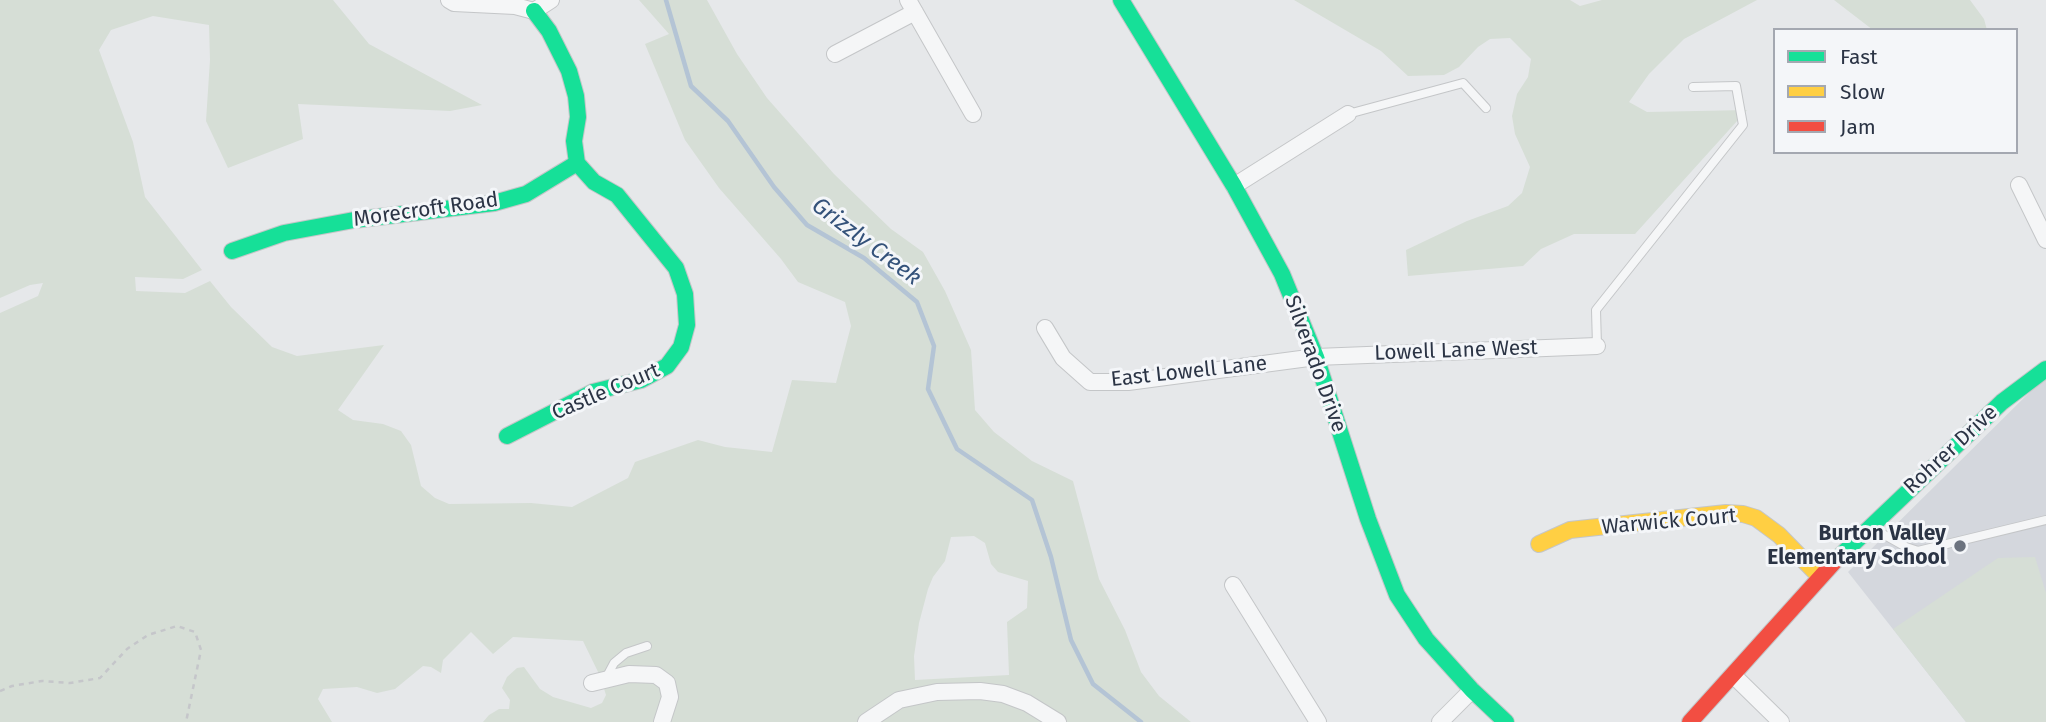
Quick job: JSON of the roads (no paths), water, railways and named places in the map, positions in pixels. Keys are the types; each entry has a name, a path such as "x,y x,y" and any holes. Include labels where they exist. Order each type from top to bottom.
{"street":[{"path":"449,0 454,3 515,6 534,11 550,31 569,71 576,96 579,117 574,141 577,163"},
{"path":"534,11 551,0"},
{"name":"Silverado Drive","path":"1121,0 1234,186 1282,274 1316,357 1368,519 1397,595 1426,639 1472,690 1506,722"},
{"path":"835,54 912,6 973,114"},
{"path":"1234,186 1348,114"},
{"name":"Morecroft Road","path":"232,251 284,233 354,220 494,203 526,194 577,163"},
{"name":"Castle Court","path":"508,436 593,392 640,380 667,366 681,347 687,325 685,295 676,268 617,195 594,182 577,163"},
{"path":"2019,185 2046,240"},
{"name":"East Lowell Lane","path":"1045,328 1063,358 1090,382 1128,382 1316,357"},
{"name":"Lowell Lane West","path":"1316,357 1597,346"},
{"name":"Rohrer Drive","path":"1690,722 1820,577 1870,526 2002,402 2046,369"},
{"name":"Warwick Court","path":"1539,544 1570,530 1726,513 1743,514 1756,518 1779,535 1820,577"},
{"path":"1233,585 1318,722"},
{"path":"599,681 629,674 656,675 667,683 670,697 662,722"},
{"path":"1733,675 1781,722"},
{"path":"1440,722 1472,690"},
{"path":"866,722 899,700 937,692 980,691 1003,694 1027,703 1058,722"}],"lane":[{"path":"1348,114 1463,83 1486,108"},
{"path":"1597,346 1596,310 1743,125 1736,86 1693,87"},
{"path":"1870,526 1906,547 1919,551 2046,520"},
{"path":"599,681 625,653 647,646"}],"waterway":[{"name":"Grizzly Creek","path":"666,0 691,86 728,121 774,187 807,225 864,258 917,302 934,346 928,389 957,449 1032,500 1051,557 1071,640 1093,684 1141,722"}],"place":[{"name":"Burton Valley Elementary School","path":"1960,546"}]}
